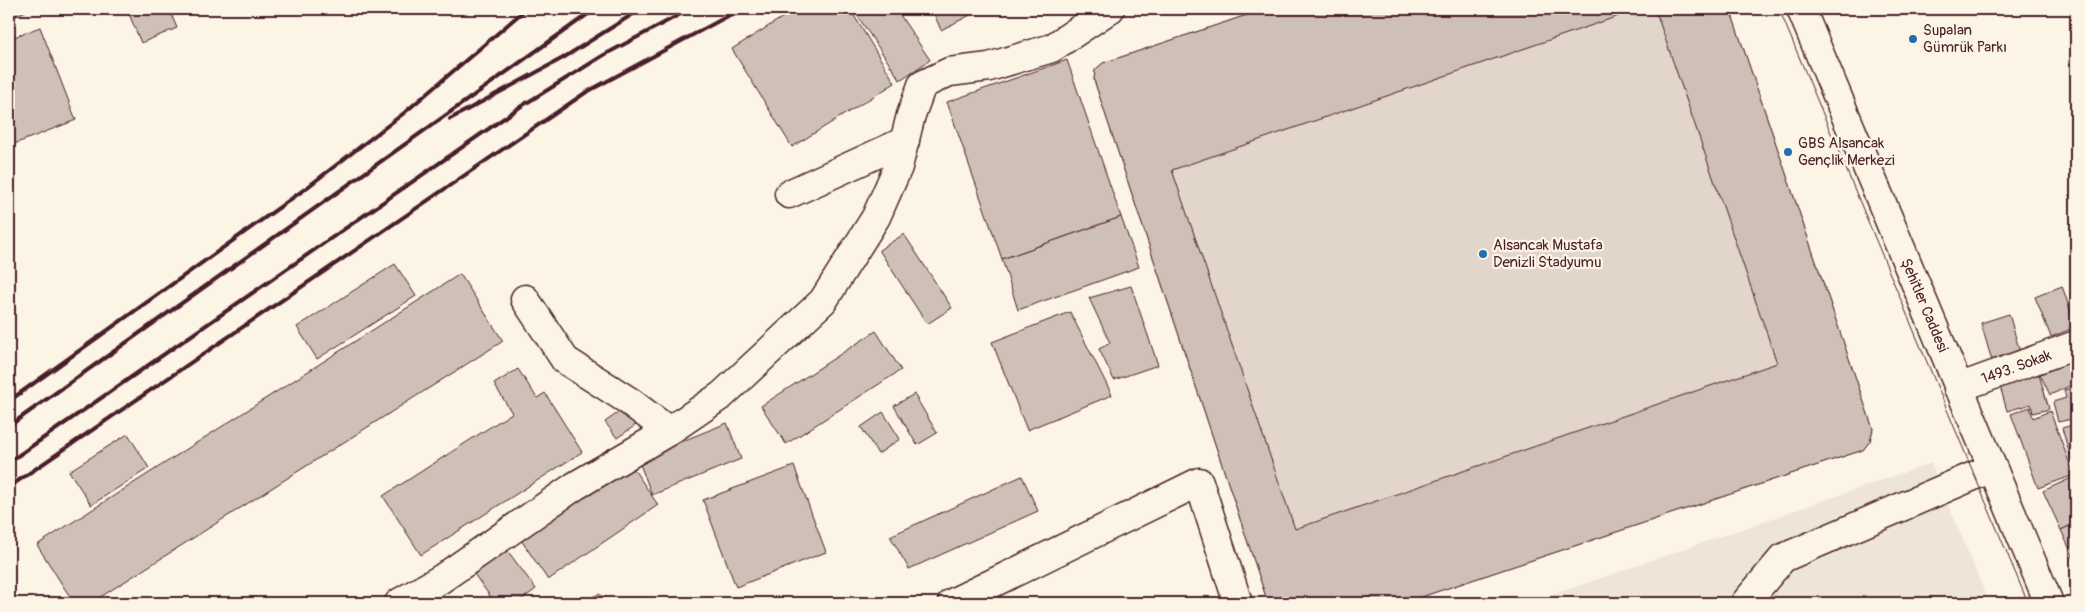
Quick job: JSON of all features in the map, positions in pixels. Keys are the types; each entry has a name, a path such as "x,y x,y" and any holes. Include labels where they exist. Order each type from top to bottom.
{"street":[{"path":"399,603 442,579 575,486 669,431 722,395 823,301 876,216 898,167 922,85 949,72 989,67 1052,48 1110,9"},
{"name":"Şehitler Caddesi","path":"1801,9 2049,603"},
{"path":"789,194 904,142"},
{"path":"525,299 565,360 629,401 669,431"},
{"name":"1493. Sokak","path":"1958,388 2076,345"},
{"path":"1745,603 1783,558 1992,468"},
{"path":"952,603 1199,482 1238,603"}],"shaded area":[{"name":"Alsancak Mustafa Denizli Stadyumu","path":"1265,9 1730,9 1873,429 1870,441 1863,450 1403,603 1268,603 1094,80 1095,70 1103,63"},
{"path":"1931,463 1989,603 1529,603"}],"building":[{"path":"9,9 30,9 9,19"},
{"path":"127,9 169,9 177,28 141,43"},
{"path":"796,9 850,9 895,83 792,147 732,49"},
{"path":"853,9 896,9 930,60 900,80"},
{"path":"932,9 982,9 941,30"},
{"path":"1265,9 1639,9 1172,170 1295,529 1777,363 1655,9 1730,9 1873,429 1870,441 1863,450 1403,603 1268,603 1094,80 1095,70 1103,63"},
{"path":"40,27 76,120 9,146 9,39"},
{"path":"1067,60 1121,217 1002,259 947,102"},
{"path":"1121,217 1139,267 1018,310 1002,259"},
{"path":"904,234 952,308 927,324 879,250"},
{"path":"395,264 416,296 317,359 297,327"},
{"path":"460,274 503,341 91,603 74,603 37,545"},
{"path":"1131,286 1158,365 1114,380 1099,349 1110,343 1089,298"},
{"path":"2062,286 2076,327 2051,337 2035,297"},
{"path":"1070,312 1112,395 1027,430 992,342"},
{"path":"2009,314 2020,352 1992,361 1981,323"},
{"path":"876,331 901,370 786,444 761,406"},
{"path":"2067,361 2076,383 2050,395 2040,374"},
{"path":"518,369 537,398 545,393 582,452 421,555 383,496 512,413 494,384"},
{"path":"2039,374 2049,409 2033,413 2031,404 2007,411 2000,386"},
{"path":"2076,387 2076,418 2058,422 2053,402 2066,398 2064,390"},
{"path":"914,394 937,433 917,445 894,406"},
{"path":"2030,407 2033,418 2050,411 2074,475 2038,488 2011,414"},
{"path":"625,408 636,425 617,438 605,422"},
{"path":"883,412 900,439 878,454 861,427"},
{"path":"727,423 741,459 652,495 638,459"},
{"path":"2076,424 2076,462 2072,463 2062,428"},
{"path":"128,434 149,468 91,505 69,471"},
{"path":"631,465 658,505 548,580 521,540"},
{"path":"794,466 826,552 736,587 703,500"},
{"path":"1022,476 1038,511 909,569 890,536"},
{"path":"2076,476 2076,523 2061,530 2043,491"},
{"path":"2076,523 2076,563 2061,530"},
{"path":"507,550 536,589 517,603 495,603 474,574"},
{"path":"599,594 613,603 579,603"}],"tram line":[{"path":"1779,9 2028,603"}],"railway":[{"path":"9,401 305,189 404,113 526,9"},
{"path":"9,426 595,9"},
{"path":"450,119 563,58 641,9"},
{"path":"9,462 520,107 604,55 690,9"},
{"path":"9,487 585,93 726,17 748,9"}],"place":[{"name":"Supalan Gümrük Parkı","path":"1913,39"},
{"name":"GBS Alsancak Gençlik Merkezi","path":"1788,152"},
{"name":"Alsancak Mustafa Denizli Stadyumu","path":"1483,254"}]}
